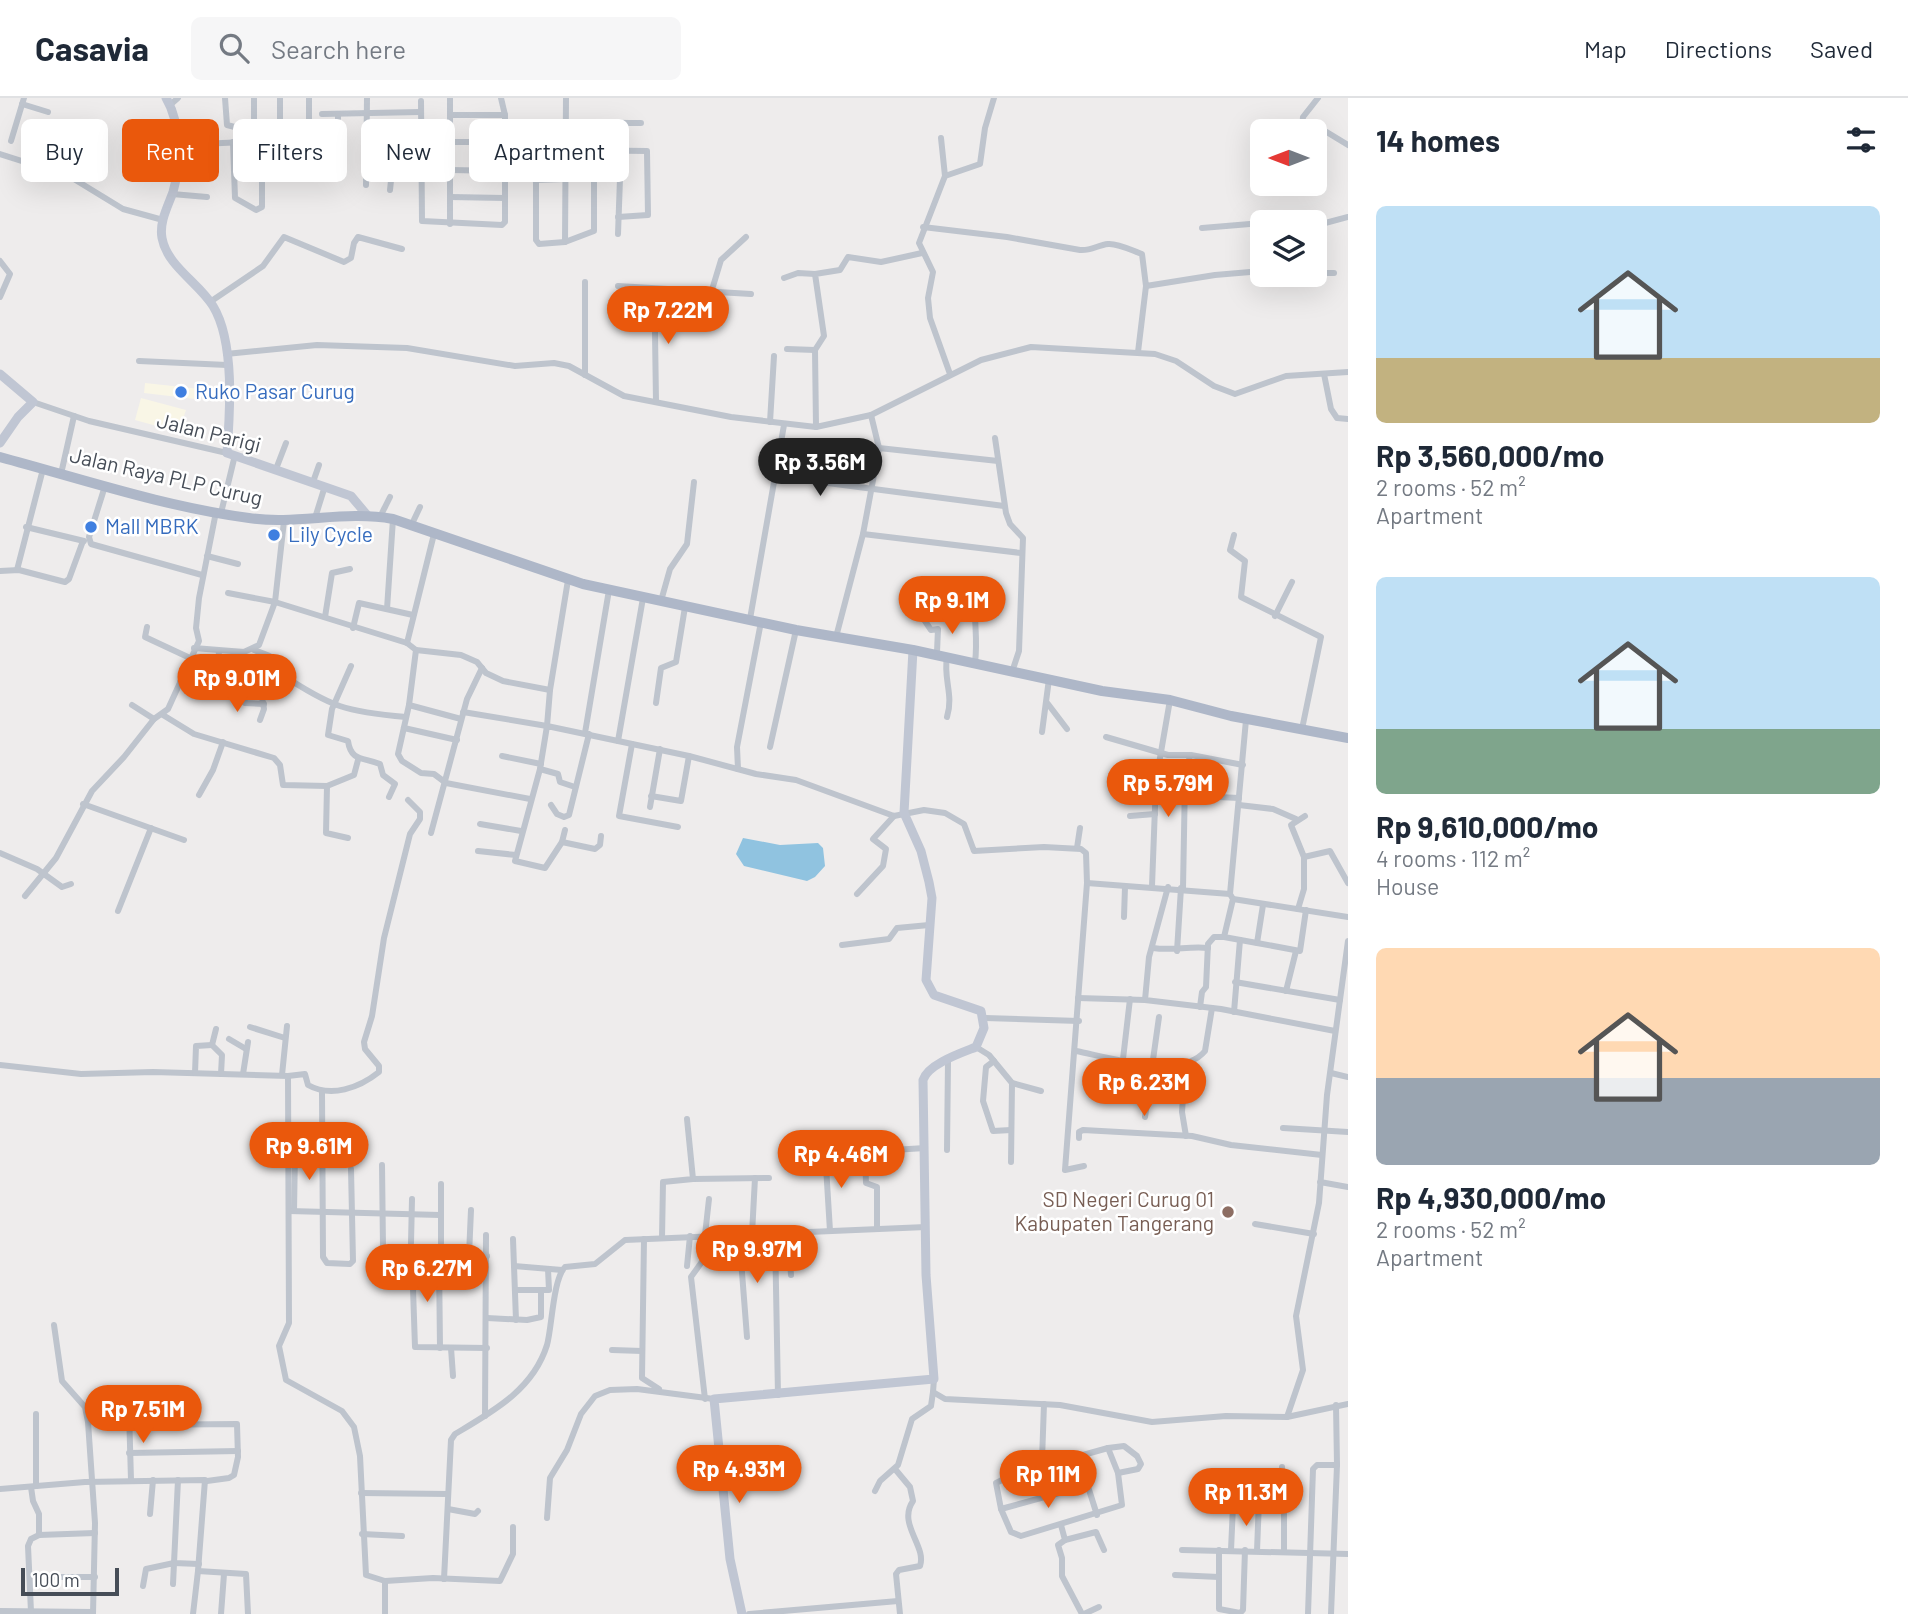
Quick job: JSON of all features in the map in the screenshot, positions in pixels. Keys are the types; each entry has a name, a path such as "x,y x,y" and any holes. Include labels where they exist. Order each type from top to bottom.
{"main road":[{"name":"Jalan Raya PLP Curug","path":"0,457 218,513 284,521 367,515 393,519 568,580 643,598 796,630 913,650 1012,672 1170,700 1246,720 1348,738"}],"street":[{"path":"168,102 178,98"},
{"path":"225,98 227,125 233,127"},
{"path":"254,98 254,119"},
{"path":"280,98 280,119"},
{"path":"309,98 310,119"},
{"path":"366,98 366,119"},
{"path":"450,98 451,119"},
{"path":"505,119 501,98 512,98"},
{"path":"566,98 567,119"},
{"path":"944,176 980,164 985,128 994,98"},
{"path":"1318,98 1303,117 1302,129 1320,128 1348,145"},
{"path":"11,141 23,101 48,112"},
{"path":"420,119 421,101"},
{"path":"322,114 420,112"},
{"path":"338,114 338,119"},
{"path":"451,115 505,115"},
{"path":"629,123 641,122"},
{"path":"941,138 944,176 919,243 934,276 928,298 931,324 950,374"},
{"path":"219,143 233,142"},
{"path":"618,217 643,217 649,212 649,154 646,151 629,151"},
{"path":"0,154 69,176 123,209 163,220"},
{"path":"25,896 57,858 83,804 154,719 163,715 199,641 196,628 202,575 231,454 227,365 219,320 210,302 168,253 162,239 163,220 173,182"},
{"path":"234,182 235,198 256,210 262,208 262,182"},
{"path":"390,182 390,190"},
{"path":"420,182 422,221 504,224 504,182"},
{"path":"450,182 450,224"},
{"path":"534,182 537,242 565,242 594,231 594,182"},
{"path":"565,182 565,242"},
{"path":"618,233 621,182"},
{"path":"172,194 207,197"},
{"path":"450,197 505,198"},
{"path":"1327,223 1348,217"},
{"path":"1202,228 1250,224"},
{"path":"923,227 1007,237 1080,250 1092,251 1107,244 1142,254 1146,286 1138,352"},
{"path":"210,302 263,266 284,237 344,262 350,260 358,237 401,249"},
{"path":"711,293 721,260 746,237"},
{"path":"784,278 798,273 815,274 840,270 848,257 881,262 922,253"},
{"path":"0,261 10,274 0,297"},
{"path":"1146,286 1250,272"},
{"path":"1327,273 1334,273"},
{"path":"815,274 824,337 815,350 816,427"},
{"path":"584,282 585,375"},
{"path":"618,286 751,294"},
{"path":"656,402 660,289"},
{"path":"657,320 688,327"},
{"path":"226,354 305,345 407,348 515,366 561,364 624,396 784,425 816,427 871,415 950,374 1015,349 1138,352 1176,361 1228,393 1241,393 1286,376 1348,372"},
{"path":"788,349 815,350"},
{"path":"770,422 774,356"},
{"path":"139,361 227,365"},
{"name":"Jalan Parigi","path":"0,374 33,402 74,416 231,454 276,469 351,496 367,515"},
{"path":"1324,374 1332,413 1337,418 1348,419"},
{"path":"0,443 18,417 33,402"},
{"path":"836,637 863,534 879,448 871,415"},
{"path":"61,474 74,416"},
{"path":"738,769 737,747 774,476 784,425"},
{"path":"995,438 1004,506 1010,524 1022,536 1019,650 1012,672"},
{"path":"276,469 286,443"},
{"path":"879,448 998,461"},
{"path":"313,482 319,465"},
{"path":"17,570 43,469"},
{"path":"774,476 1004,506"},
{"path":"662,601 670,569 688,541 687,519 694,482"},
{"path":"0,571 17,570 65,582 69,579 86,542 105,486"},
{"path":"315,518 325,486"},
{"path":"380,517 390,496"},
{"path":"411,526 420,507"},
{"path":"387,609 393,519"},
{"path":"254,650 275,602 284,521"},
{"path":"26,527 202,575"},
{"path":"407,643 434,534"},
{"path":"863,534 1021,553"},
{"path":"1234,535 1230,550 1245,561 1241,597 1321,637 1302,729"},
{"path":"206,556 238,564"},
{"path":"325,617 332,573 350,569"},
{"path":"565,830 562,842 545,869 515,861 540,766 568,580"},
{"path":"1275,616 1292,582"},
{"path":"551,805 557,814 567,817 587,734 609,590"},
{"path":"228,593 275,602 325,617 407,643 416,650 461,655 477,662 486,673 503,681 550,690"},
{"path":"966,597 975,601 974,625 978,637 975,662 971,663"},
{"path":"618,741 643,598"},
{"path":"353,628 359,603 413,615"},
{"path":"656,703 661,667 676,662 685,607"},
{"path":"923,618 930,630 938,629 937,652 934,655"},
{"path":"147,627 145,637 190,658"},
{"path":"770,747 796,630"},
{"path":"194,648 254,650 274,657 279,662 281,674 334,706 350,711 405,716"},
{"path":"217,687 219,650"},
{"path":"416,650 399,759 421,773 434,774 446,783 530,799"},
{"path":"875,1491 880,1481 895,1468 912,1419 931,1406 933,1392 926,1227 924,1075 976,1047 985,1018 981,1011 937,997 929,989 926,980 932,898 928,872 899,815 913,650"},
{"path":"947,657 945,677 951,691 947,717"},
{"path":"351,666 334,706 329,736 348,741 349,752 358,760 380,764 383,775 395,784 389,797"},
{"path":"431,833 462,715 482,668"},
{"path":"180,682 244,688 271,682 281,674"},
{"path":"1042,732 1048,704 1049,679"},
{"path":"260,686 264,705 260,720"},
{"path":"244,688 245,703 264,705"},
{"path":"1152,886 1156,781 1170,700"},
{"path":"1048,704 1067,729"},
{"path":"132,705 154,719"},
{"path":"409,705 547,726 660,749 818,786 899,815 924,810 953,815 967,828 974,851 1077,848 1086,853 1087,883 1078,999 1079,1021 1065,1170 1084,1166"},
{"path":"163,715 194,734 274,758 280,765 283,785 327,786 354,775 358,760"},
{"path":"1224,937 1232,896 1246,720"},
{"path":"404,728 457,740"},
{"path":"1106,737 1160,751 1242,765"},
{"path":"199,795 213,770 223,742"},
{"path":"632,744 619,816 678,827"},
{"path":"650,807 660,749"},
{"path":"1177,951 1190,755"},
{"path":"502,756 540,766 558,774 560,782 575,787"},
{"path":"651,796 681,800 689,756"},
{"path":"1133,778 1156,781"},
{"path":"327,786 326,833 348,838"},
{"path":"1186,795 1206,797"},
{"path":"1218,797 1286,812 1296,820"},
{"path":"0,1065 81,1074 305,1074 308,1085 322,1093 339,1091 379,1072 379,1066 365,1049 364,1042 372,1016 384,938 410,834 421,819 420,812 408,800"},
{"path":"83,804 184,840"},
{"path":"1130,816 1154,814"},
{"path":"857,894 883,866 886,849 873,839 899,815"},
{"path":"1200,1007 1206,987 1211,939 1224,937 1300,951 1304,857 1291,825 1305,816"},
{"path":"480,824 521,831"},
{"path":"118,911 151,828"},
{"path":"1077,848 1080,828"},
{"path":"562,842 595,849 600,845 601,836"},
{"path":"478,851 516,855"},
{"path":"1304,857 1330,851 1348,883"},
{"path":"0,853 43,873 62,887 71,884"},
{"path":"1087,883 1182,888 1232,896 1263,905 1348,917"},
{"path":"1124,917 1125,887"},
{"path":"1145,1000 1148,968 1168,887"},
{"path":"1256,943 1263,905"},
{"path":"842,945 889,939 897,928 929,925"},
{"path":"1234,1012 1240,940"},
{"path":"1153,948 1177,951 1186,946 1208,948"},
{"path":"1287,1417 1303,1370 1296,1316 1314,1234 1335,1031 1348,947"},
{"path":"1286,991 1296,951"},
{"path":"1235,982 1340,1000"},
{"path":"1078,999 1145,1000 1212,1008 1335,1031"},
{"path":"1123,1059 1130,999"},
{"path":"1076,1051 1185,1066 1205,1051 1212,1008"},
{"path":"1145,1117 1159,1017"},
{"path":"985,1018 1079,1021"},
{"path":"287,1026 285,1075 292,1211"},
{"path":"250,1027 285,1038"},
{"path":"212,1045 216,1028"},
{"path":"229,1039 247,1046 243,1074"},
{"path":"195,1073 196,1046 212,1045 222,1055 221,1074"},
{"path":"976,1047 994,1061 1012,1083 1041,1090"},
{"path":"947,1150 948,1061"},
{"path":"994,1061 986,1068 983,1101 993,1131 1011,1130"},
{"path":"1185,1066 1182,1112 1186,1136"},
{"path":"1331,1073 1348,1077"},
{"path":"1012,1083 1012,1162"},
{"path":"322,1093 323,1260 350,1264 353,1261 351,1169"},
{"path":"687,1119 693,1179"},
{"path":"1283,1128 1348,1132"},
{"path":"1079,1138 1079,1132 1083,1129 1186,1136 1231,1145 1322,1155"},
{"path":"877,1151 925,1148"},
{"path":"825,1150 831,1231"},
{"path":"295,1152 289,1323 279,1346 283,1373 294,1387 310,1392 342,1411 354,1427 360,1456 366,1575 384,1581 500,1581 513,1554 513,1527"},
{"path":"866,1157 866,1182 877,1187 877,1229"},
{"path":"382,1165 381,1213 386,1256 442,1259 440,1348"},
{"path":"752,1234 755,1178"},
{"path":"662,1238 663,1182 769,1178"},
{"path":"1320,1182 1348,1187"},
{"path":"441,1243 442,1184"},
{"path":"411,1243 412,1199"},
{"path":"709,1199 705,1235 709,1252 691,1277 730,1559 742,1614"},
{"path":"471,1210 469,1255 487,1256"},
{"path":"292,1211 440,1215"},
{"path":"1255,1224 1314,1234"},
{"path":"514,1266 562,1270 595,1264 621,1242 644,1239 926,1227"},
{"path":"738,1234 747,1337"},
{"path":"775,1234 778,1395"},
{"path":"789,1234 791,1275"},
{"path":"485,1416 486,1235"},
{"path":"687,1266 690,1236"},
{"path":"513,1239 516,1320"},
{"path":"644,1239 643,1380 664,1392"},
{"path":"412,1259 415,1345 419,1349 487,1348"},
{"path":"515,1290 549,1290 548,1269"},
{"path":"444,1579 453,1436 510,1401 543,1356 562,1270"},
{"path":"487,1318 516,1320 541,1317 541,1290"},
{"path":"0,1611 93,1613 95,1533 87,1414 85,1407 62,1381 54,1325"},
{"path":"451,1348 453,1376"},
{"path":"612,1350 642,1352"},
{"path":"547,1518 550,1478 567,1450 586,1405 595,1396 610,1390 664,1392 709,1399 778,1395 934,1379"},
{"path":"933,1392 945,1399 1044,1404 1152,1422 1226,1416 1287,1417 1348,1404"},
{"path":"1042,1460 1044,1404"},
{"path":"1331,1614 1338,1465 1336,1405"},
{"path":"129,1411 131,1480"},
{"path":"36,1414 33,1502 39,1514 39,1535"},
{"path":"0,1489 131,1480 207,1481 232,1477 238,1451 236,1423 130,1424"},
{"path":"1108,1448 1118,1474 1122,1505 1097,1515 1017,1536 1011,1532 1001,1509 997,1482 1042,1460 1058,1462 1078,1455 1108,1448 1124,1446 1137,1456 1141,1464 1138,1469 1118,1474"},
{"path":"129,1453 238,1451"},
{"path":"1078,1455 1097,1515"},
{"path":"1308,1614 1313,1469 1317,1465 1338,1465"},
{"path":"1282,1466 1284,1552"},
{"path":"895,1468 910,1487 913,1501 908,1508 908,1520 922,1559 921,1566 899,1570 896,1574 900,1614"},
{"path":"150,1514 153,1480"},
{"path":"173,1584 178,1480"},
{"path":"193,1614 207,1481"},
{"path":"1001,1509 1088,1485"},
{"path":"361,1493 448,1493"},
{"path":"1257,1551 1259,1500 1262,1496 1281,1496"},
{"path":"1231,1550 1233,1506"},
{"path":"448,1509 475,1514 478,1511"},
{"path":"1061,1525 1065,1540"},
{"path":"1099,1607 1083,1614 1062,1576 1062,1558 1058,1545 1065,1540 1096,1532 1104,1550"},
{"path":"32,1612 28,1544 39,1535 95,1533"},
{"path":"362,1534 402,1536"},
{"path":"1182,1550 1348,1554"},
{"path":"1219,1550 1219,1611 1242,1613 1245,1550"},
{"path":"144,1586 146,1569 174,1563 224,1574 247,1575 248,1614"},
{"path":"221,1614 224,1574"},
{"path":"1175,1575 1219,1577"},
{"path":"55,1577 95,1577"},
{"path":"384,1581 385,1614"},
{"path":"749,1614 898,1601"}],"shaded area":[{"name":"Ruko Pasar Curug","path":"145,383 219,391 219,397 196,395 195,399 144,393"},
{"name":"Ruko Pasar Curug","path":"141,398 186,410 182,422 167,418 164,428 135,420"}],"water":[{"path":"743,838 780,845 818,843 823,848 825,866 807,881 744,866 736,854"}],"place":[{"name":"Ruko Pasar Curug","path":"181,392"},
{"name":"Mall MBRK","path":"91,527"},
{"name":"Lily Cycle","path":"274,535"},
{"name":"SD Negeri Curug 01 Kabupaten Tangerang","path":"1228,1212"}]}
